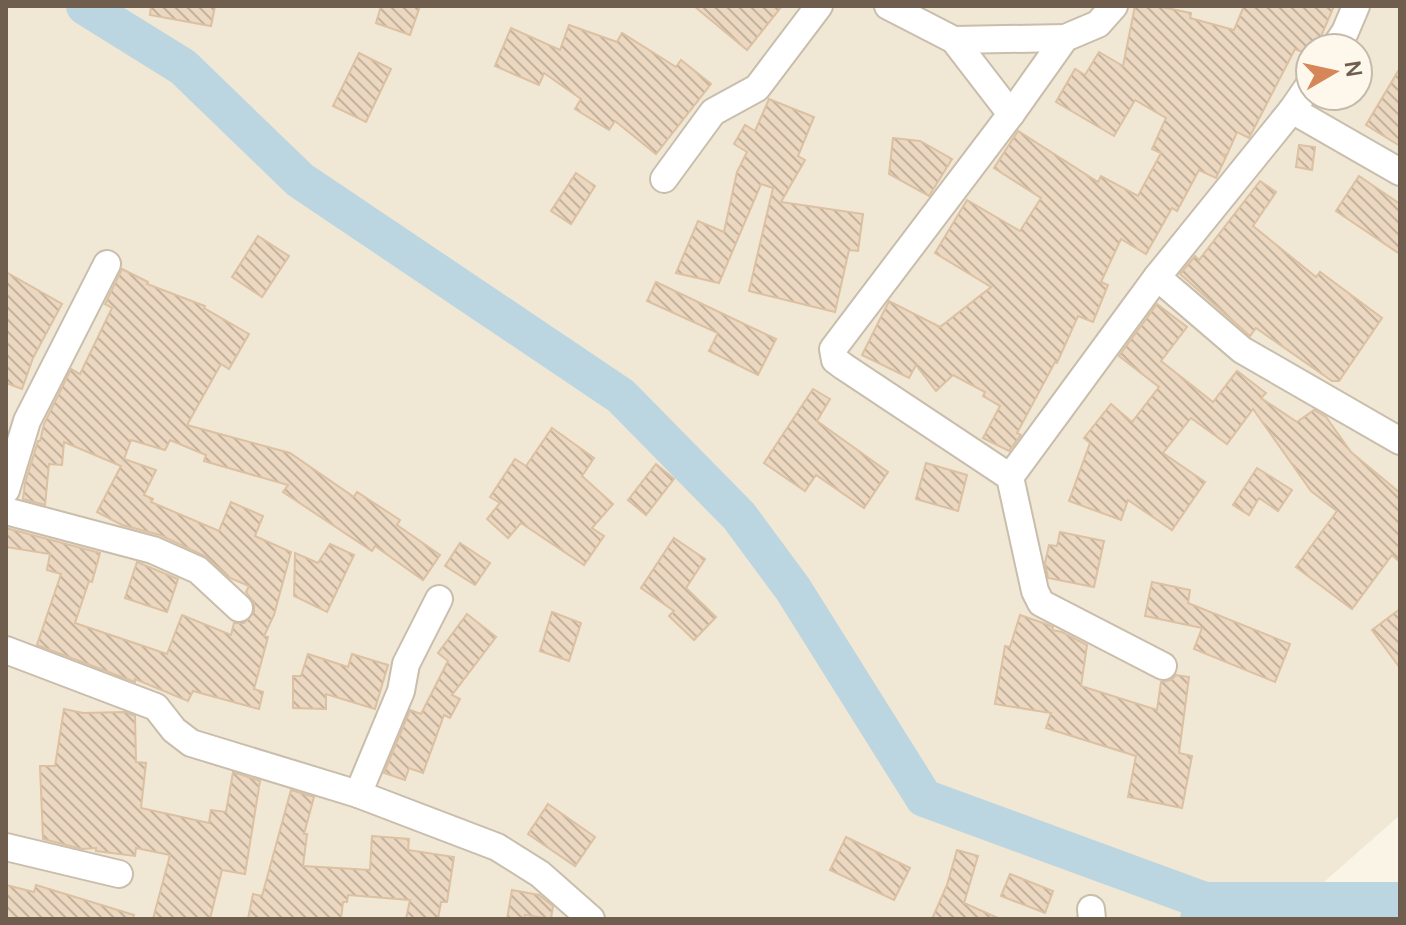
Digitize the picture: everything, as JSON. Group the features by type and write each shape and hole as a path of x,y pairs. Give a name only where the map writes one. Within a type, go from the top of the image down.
{"street":[{"path":"664,179 713,112 757,88 819,6"},
{"path":"888,6 954,40 1011,114"},
{"path":"954,40 1065,38 1098,24 1114,6"},
{"path":"1345,32 1356,6"},
{"path":"1065,38 833,349 835,360 843,366 1010,477 1035,591 1041,603 1163,666"},
{"path":"1010,477 1157,277 1294,107"},
{"path":"1292,110 1400,172"},
{"path":"6,490 27,421 107,264"},
{"path":"1157,277 1242,350 1400,441"},
{"path":"6,511 153,550 198,570 239,608"},
{"path":"358,794 401,691 406,664 439,599"},
{"path":"6,650 156,707 174,730 191,743 358,794 497,847 540,874 574,910 591,919"},
{"path":"6,847 119,874"}],"shaded area":[{"path":"6,6 1400,6 1400,815 1282,919 6,919"}],"building":[{"path":"151,6 215,6 211,26 150,15"},
{"path":"381,6 420,6 410,35 376,23"},
{"path":"694,6 782,6 747,50"},
{"path":"1135,6 1157,6 1191,13 1190,18 1234,30 1244,6 1334,6 1323,32 1294,32 1294,51 1249,138 1237,132 1227,155 1221,154 1226,157 1216,178 1199,170 1177,211 1172,208 1146,254 1121,239 1101,282 1108,285 1093,322 1078,316 1057,363 1017,433 1021,435 1009,451 983,438 1000,406 983,396 985,392 953,375 936,391 916,365 909,378 862,355 889,301 940,327 991,287 935,253 967,200 1020,231 1041,198 994,168 1018,131 1098,182 1101,176 1138,196 1161,153 1152,149 1166,118 1135,100 1114,136 1056,102 1075,69 1085,75 1099,52 1123,66"},
{"path":"569,25 617,42 622,33 676,67 681,60 711,84 656,154 615,121 609,130 575,109 581,99 544,73 539,85 495,66 511,28 560,50"},
{"path":"359,53 391,69 366,122 333,106"},
{"path":"1400,68 1400,146 1366,125"},
{"path":"769,99 814,117 798,156 805,160 781,202 863,214 858,251 849,250 835,312 749,291 773,188 761,184 719,283 676,273 698,221 724,232 737,172 747,152 734,144 745,125 755,131"},
{"path":"893,138 920,141 952,159 929,196 889,174"},
{"path":"1299,145 1315,147 1312,170 1296,167"},
{"path":"576,173 595,186 571,224 551,211"},
{"path":"1359,176 1400,204 1400,254 1336,211"},
{"path":"1260,181 1276,192 1253,226 1316,277 1320,272 1382,318 1339,381 1332,381 1256,328 1250,336 1180,274 1195,256 1199,260"},
{"path":"258,236 289,256 262,297 232,277"},
{"path":"122,269 147,284 205,306 249,334 229,369 221,364 187,425 290,453 354,497 357,492 400,520 397,525 440,555 423,580 375,546 372,551 283,492 288,485 204,461 206,455 170,440 165,450 131,440 124,459 156,470 144,495 153,499 151,502 219,531 231,502 263,516 255,536 291,552 274,615 264,636 268,637 254,689 263,692 259,709 193,691 188,701 37,645 61,574 47,570 50,554 6,547 6,528 100,553 75,623 167,654 182,615 231,635 234,623 244,623 254,612 254,603 246,592 249,586 230,578 205,556 160,535 122,525 97,512 121,466 64,442 62,465 49,464 45,505 23,499 44,424 71,369 80,374 112,308 105,304"},
{"path":"6,272 62,304 33,358 22,389 6,383"},
{"path":"656,282 776,339 758,375 709,351 718,333 647,301"},
{"path":"1157,304 1187,327 1161,361 1213,402 1237,371 1266,393 1261,398 1297,422 1314,410 1326,417 1351,452 1400,493 1400,562 1392,555 1352,609 1296,567 1337,511 1311,491 1253,409 1227,444 1191,418 1163,453 1205,482 1172,530 1128,500 1121,520 1069,501 1090,443 1084,438 1111,404 1132,422 1159,387 1119,356"},
{"path":"813,389 830,399 817,421 888,472 864,508 816,475 805,491 764,463"},
{"path":"552,428 594,458 582,476 613,504 592,528 604,536 584,565 521,523 508,538 487,519 500,503 490,497 515,459 526,466"},
{"path":"926,463 967,475 958,511 916,499"},
{"path":"656,464 674,479 646,515 628,500"},
{"path":"1257,468 1292,490 1278,511 1259,498 1249,515 1233,505"},
{"path":"1060,532 1104,541 1094,587 1048,578 1045,563 1049,545 1057,546"},
{"path":"674,538 705,559 686,588 716,617 694,640 669,616 674,611 641,588"},
{"path":"460,543 490,563 475,585 445,566"},
{"path":"330,544 354,555 327,612 294,596 295,553 318,563"},
{"path":"137,562 178,579 167,612 125,598"},
{"path":"1152,582 1190,590 1188,603 1290,644 1275,682 1194,649 1202,628 1145,616"},
{"path":"1400,609 1400,668 1372,630"},
{"path":"552,612 581,623 569,661 540,651"},
{"path":"467,614 496,637 452,695 460,699 450,718 444,715 423,773 409,768 405,780 384,773 410,710 421,714 448,661 438,653"},
{"path":"1020,615 1053,627 1052,630 1087,645 1081,686 1157,710 1161,682 1171,680 1176,675 1189,677 1179,753 1192,756 1182,808 1128,797 1136,756 1046,728 1051,713 995,704 1005,646 1010,647"},
{"path":"308,654 348,667 352,654 388,665 375,709 326,694 326,709 293,708 293,676 301,676"},
{"path":"64,709 83,713 125,712 135,716 136,762 146,763 141,808 209,823 211,810 226,812 233,772 260,781 245,874 222,870 210,919 153,919 170,855 136,848 135,856 96,851 96,848 82,849 43,839 40,766 55,766"},
{"path":"291,790 314,797 304,834 307,834 303,866 370,870 372,836 409,839 408,850 454,857 447,902 441,902 438,919 406,919 410,900 348,895 347,902 343,902 341,919 248,919 253,894 262,896"},
{"path":"548,804 595,837 575,866 528,834"},
{"path":"846,837 910,868 894,900 830,870"},
{"path":"957,850 978,856 964,903 1000,919 932,919 947,885"},
{"path":"1010,874 1053,891 1045,913 1001,896"},
{"path":"6,885 34,892 36,885 134,915 133,919 6,919"},
{"path":"512,890 539,895 553,906 551,919 525,915 524,919 507,919"}],"waterway":[{"path":"85,6 183,67 300,180 621,396 739,516 793,589 924,798 1205,901"},
{"path":"1199,919 1205,901 1400,901"}]}
